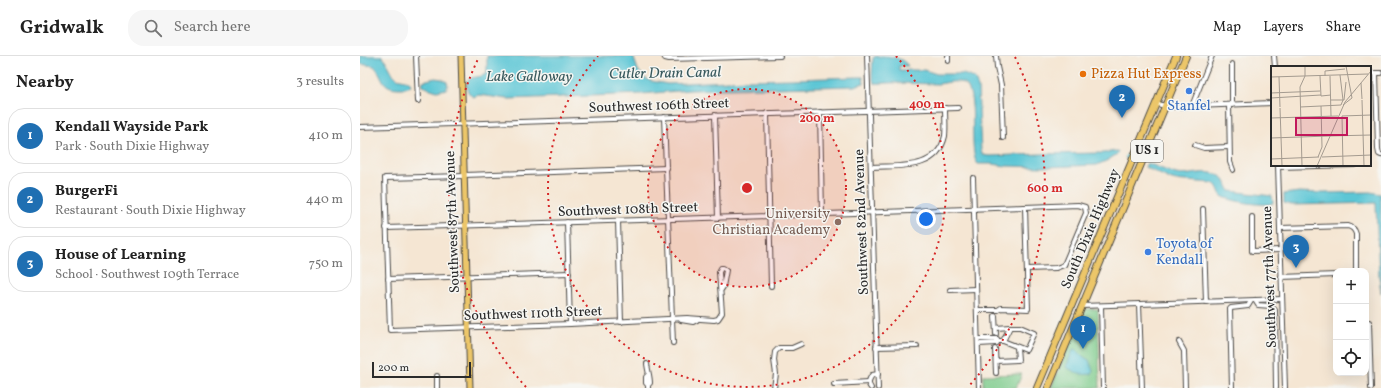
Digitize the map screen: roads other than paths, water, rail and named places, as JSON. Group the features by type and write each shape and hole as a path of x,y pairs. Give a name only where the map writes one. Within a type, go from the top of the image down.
{"highway":[{"name":"South Dixie Highway","path":"1037,388 1176,56"},
{"name":"South Dixie Highway","path":"1048,388 1186,56"},
{"path":"1072,306 1082,306"}],"main road":[{"name":"Southwest 87th Avenue","path":"460,56 470,388"}],"street":[{"path":"416,56 418,101"},
{"path":"664,56 671,59 780,56"},
{"name":"Southwest 82nd Avenue","path":"867,56 878,388"},
{"path":"996,56 1001,85 1003,138"},
{"path":"1192,106 1212,56"},
{"path":"1274,56 1275,66"},
{"path":"1232,64 1229,148 1230,162 1234,170"},
{"path":"1379,73 1378,149 1380,155"},
{"path":"1157,104 1165,106 1192,106 1271,103"},
{"path":"871,167 912,166 926,161 938,151 944,138 945,108"},
{"name":"Southwest 106th Street","path":"360,127 958,108"},
{"path":"820,112 822,214"},
{"path":"768,113 771,286"},
{"path":"715,115 718,218"},
{"path":"664,117 673,343"},
{"path":"1195,145 1204,148 1229,148"},
{"name":"Southwest 77th Avenue","path":"1278,166 1285,388"},
{"path":"569,273 388,279 385,178 667,168"},
{"path":"973,178 979,388"},
{"name":"Southwest 108th Street","path":"386,228 1078,205 1085,207 1086,213 1066,261 1061,267 1027,269"},
{"path":"977,310 998,310 1001,308 1027,309 1025,207"},
{"path":"1203,209 1206,302"},
{"path":"1252,217 1252,251 1281,250"},
{"path":"618,221 621,322"},
{"path":"567,222 570,324"},
{"path":"1280,228 1348,226 1354,229 1356,234 1356,268"},
{"path":"1281,277 1333,275"},
{"name":"Southwest 110th Street","path":"388,279 390,330 621,322 687,318 714,320 718,319 722,314 721,290"},
{"path":"950,290 976,289"},
{"path":"1082,306 1282,299"},
{"path":"1253,300 1259,306 1271,306 1275,310 1276,388"},
{"path":"1232,388 1230,311 1231,308 1248,306 1253,300"},
{"path":"1238,307 1240,301"},
{"path":"1139,304 1142,388"},
{"path":"1101,306 1103,388"},
{"path":"995,316 996,334"},
{"path":"1369,322 1371,388"},
{"path":"1003,341 1010,327"},
{"path":"978,342 1003,341 1026,350 1034,333 1020,327 996,328"},
{"path":"1179,342 1184,352 1186,388"},
{"path":"774,388 776,374 774,360 776,351 780,348 792,348 801,344"},
{"path":"876,348 917,346"},
{"path":"996,361 1018,360 1017,346"},
{"path":"995,349 996,373"},
{"path":"647,364 648,375 650,377 650,383 648,386"},
{"path":"871,388 869,382 872,375 878,374"},
{"path":"437,376 437,388"},
{"path":"834,384 869,382"}],"water":[{"path":"360,56 382,56 397,78 409,81 411,85 403,88 394,88 389,86 384,82 374,66 360,64"},
{"name":"Lake Galloway","path":"487,56 633,56 638,70 644,78 651,81 668,84 859,77 863,77 864,83 854,86 690,90 641,94 508,99 479,95 473,97 467,90 467,81 487,73"},
{"path":"882,56 900,59 906,63 908,66 899,66 899,70 924,70 937,74 963,74 974,78 978,87 981,151 983,155 1104,153 1116,151 1131,156 1129,157 1129,160 1117,154 1097,165 1044,167 978,164 973,148 971,96 968,88 963,83 957,82 938,84 874,83 872,76 873,58"},
{"path":"435,78 442,79 447,82 448,86 446,89 437,91 422,86 423,81"},
{"path":"1147,163 1181,175 1203,173 1215,174 1224,179 1230,191 1272,196 1273,203 1255,204 1226,198 1222,196 1213,183 1172,180 1145,167"},
{"path":"1299,192 1370,192 1381,194 1381,293 1376,203 1292,205 1284,203 1284,194"},
{"path":"1075,349 1089,360 1093,371 1092,374 1081,374 1066,367 1073,350"}],"place":[{"name":"Pizza Hut Express","path":"1083,74"},
{"name":"Stanfel","path":"1189,91"},
{"name":"BurgerFi","path":"1122,118"},
{"name":"University Christian Academy","path":"838,222"},
{"name":"Toyota of Kendall","path":"1148,252"},
{"name":"House of Learning","path":"1296,268"},
{"name":"Kendall Wayside Park","path":"1083,349"}],"water label":[{"name":"Cutler Drain Canal","path":"665,74"}]}
